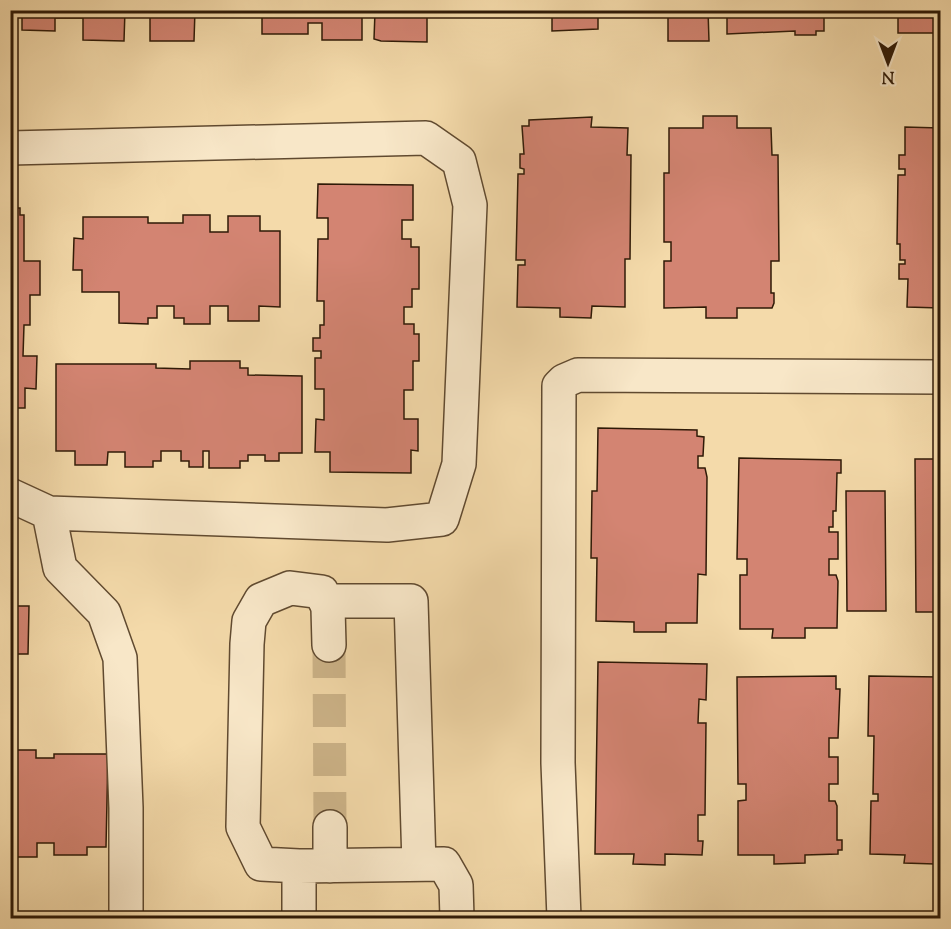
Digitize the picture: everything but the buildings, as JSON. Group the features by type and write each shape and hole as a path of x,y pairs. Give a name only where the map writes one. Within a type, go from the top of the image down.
{"lane":[{"path":"10,148 426,138 459,161 470,205 459,464 442,519 387,525 49,513 10,495"},
{"path":"564,918 558,763 559,386 564,381 578,375 940,377"},
{"path":"49,513 60,568 104,613 120,658 126,808 126,918"},
{"path":"329,645 328,608 322,592 290,588 261,600 249,621 243,827 261,864 315,866 444,864 456,885 457,917"},
{"path":"325,601 411,601 418,864"},
{"path":"299,918 330,827"}],"tunnel":[{"path":"329,645 330,827"}]}
